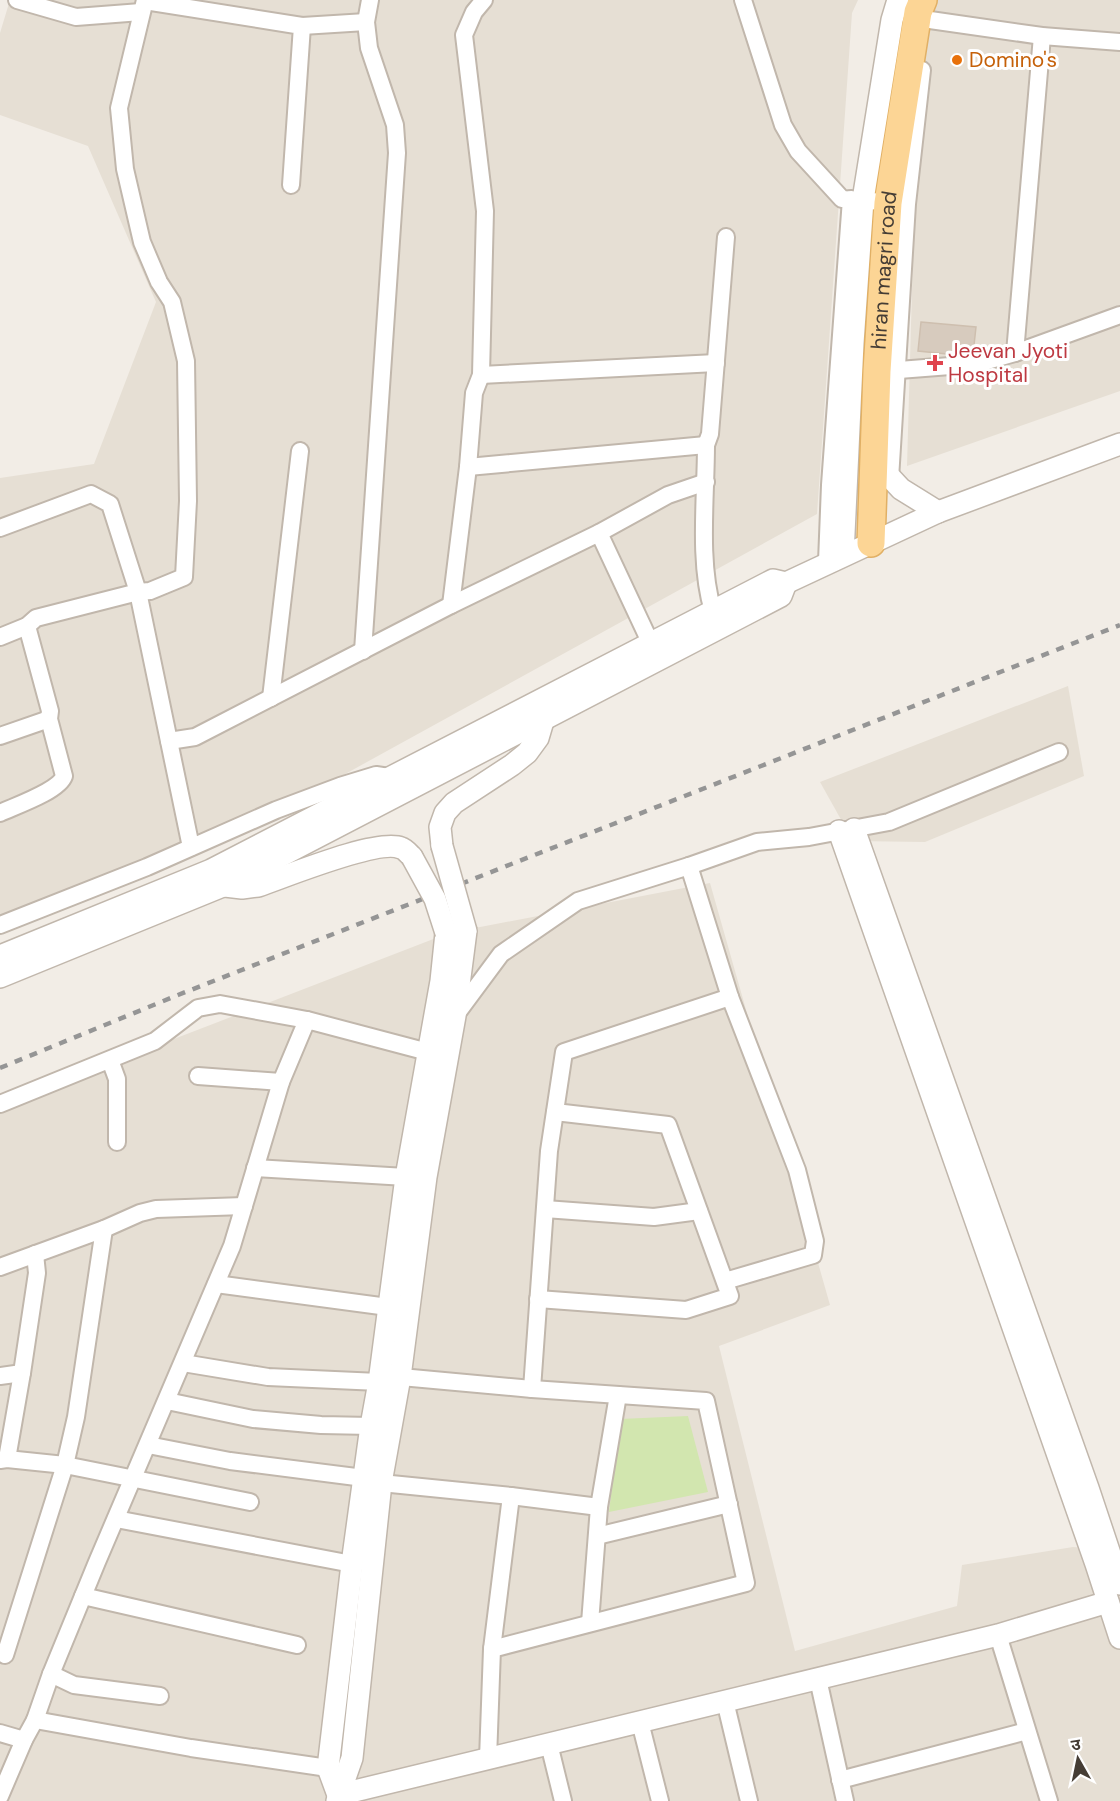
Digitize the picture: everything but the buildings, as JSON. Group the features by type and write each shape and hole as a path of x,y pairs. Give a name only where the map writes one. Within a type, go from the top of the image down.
{"main road":[{"name":"hiran magri road","path":"871,543 882,469 887,371 870,201 912,8"}],"street":[{"path":"17,0 76,17 144,4 302,26 366,22"},
{"path":"363,651 397,153 395,125 369,48 366,22 370,0"},
{"path":"451,604 468,467 474,393 481,375 485,211 464,35 474,12 484,0"},
{"path":"743,0 783,126 798,151 870,201"},
{"path":"0,637 27,626 36,618 150,591 184,577 188,501 186,361 172,302 159,282 142,242 125,169 119,108 144,4"},
{"path":"912,8 1042,36 1120,42"},
{"path":"291,186 302,26"},
{"path":"1015,353 1042,36"},
{"path":"835,559 828,531 819,523 818,518 870,201"},
{"path":"835,559 853,343 870,201"},
{"path":"713,611 708,595 705,558 706,445 710,434 726,237"},
{"path":"887,371 976,364 1015,353 1120,315"},
{"path":"481,375 716,363"},
{"path":"0,956 211,870 393,778 772,580 786,583 938,512 1120,444"},
{"path":"468,467 706,445"},
{"path":"271,698 300,451"},
{"path":"882,469 917,501 938,512"},
{"path":"169,741 195,737 451,604 599,533 668,495 706,482"},
{"path":"0,528 91,494 110,504 138,592 191,847"},
{"path":"599,533 651,644"},
{"path":"0,977 223,886 781,596 786,583"},
{"path":"0,813 46,792 62,781 64,776 49,719 50,711 27,626"},
{"path":"0,736 49,719"},
{"path":"337,1798 351,1758 373,1481 386,1378 455,1016 456,932 440,827 445,813 454,803 527,753 538,738 543,721"},
{"path":"455,1016 501,954 578,901 757,842 809,837 890,822 1059,752"},
{"path":"0,925 276,810 340,786 376,775 393,778"},
{"path":"847,830 1084,1477 1120,1584"},
{"path":"847,830 1120,1638"},
{"path":"223,886 242,888 258,886 342,857 379,847 402,848 412,857 456,932 441,981 406,1177 388,1307 386,1378 371,1426 373,1481 352,1564 328,1768 337,1798"},
{"path":"689,866 730,997 797,1170 815,1241 813,1255 725,1281"},
{"path":"532,1389 549,1151 564,1052 730,997"},
{"path":"0,1104 155,1041 198,1008 220,1004 307,1020 428,1052"},
{"path":"14,1801 0,1798 24,1740 35,1720 83,1596 232,1246 281,1082 307,1020"},
{"path":"110,1060 117,1079 117,1142"},
{"path":"198,1076 281,1082"},
{"path":"538,1299 686,1310 730,1296 668,1125 555,1112"},
{"path":"255,1168 406,1177"},
{"path":"0,1267 104,1229 140,1213 156,1209 244,1206"},
{"path":"544,1209 654,1217 699,1211"},
{"path":"5,1655 65,1465 76,1417 104,1229"},
{"path":"35,1254 37,1273 22,1373 3,1460 65,1465 250,1502"},
{"path":"216,1284 388,1307"},
{"path":"183,1363 268,1377 386,1378 706,1401 746,1583 492,1649"},
{"path":"0,1376 22,1373"},
{"path":"590,1623 599,1507 618,1395"},
{"path":"167,1401 253,1419 321,1425 371,1426"},
{"path":"148,1445 230,1461 373,1481 599,1507"},
{"path":"488,1759 492,1649 511,1496"},
{"path":"597,1536 729,1504"},
{"path":"116,1520 352,1564"},
{"path":"83,1596 297,1645"},
{"path":"337,1798 998,1635 1108,1602"},
{"path":"998,1635 1049,1801"},
{"path":"51,1674 74,1685 160,1696"},
{"path":"818,1679 845,1801"},
{"path":"725,1701 749,1801"},
{"path":"35,1720 190,1748 328,1768"},
{"path":"640,1722 660,1801"},
{"path":"840,1780 1026,1731"},
{"path":"0,1733 24,1740"},
{"path":"549,1744 563,1801"}],"shaded area":[{"path":"10,0 858,0 852,13 817,514 200,854 0,935 0,478 94,464 156,302 88,146 0,115 0,33"},
{"path":"925,0 1120,0 1120,391 907,466 920,8"},
{"path":"1068,686 1084,776 925,842 853,841 820,782"},
{"path":"710,883 830,1305 719,1346 795,1651 957,1606 962,1565 1073,1547 1120,1551 1120,1801 0,1801 0,1106 449,933"}],"green space":[{"path":"688,1416 708,1492 609,1512 620,1419"}],"railway":[{"path":"0,1068 178,995 1120,625"}],"place":[{"name":"Domino's","path":"957,60"},
{"name":"Jeevan Jyoti Hospital","path":"935,363"}]}
